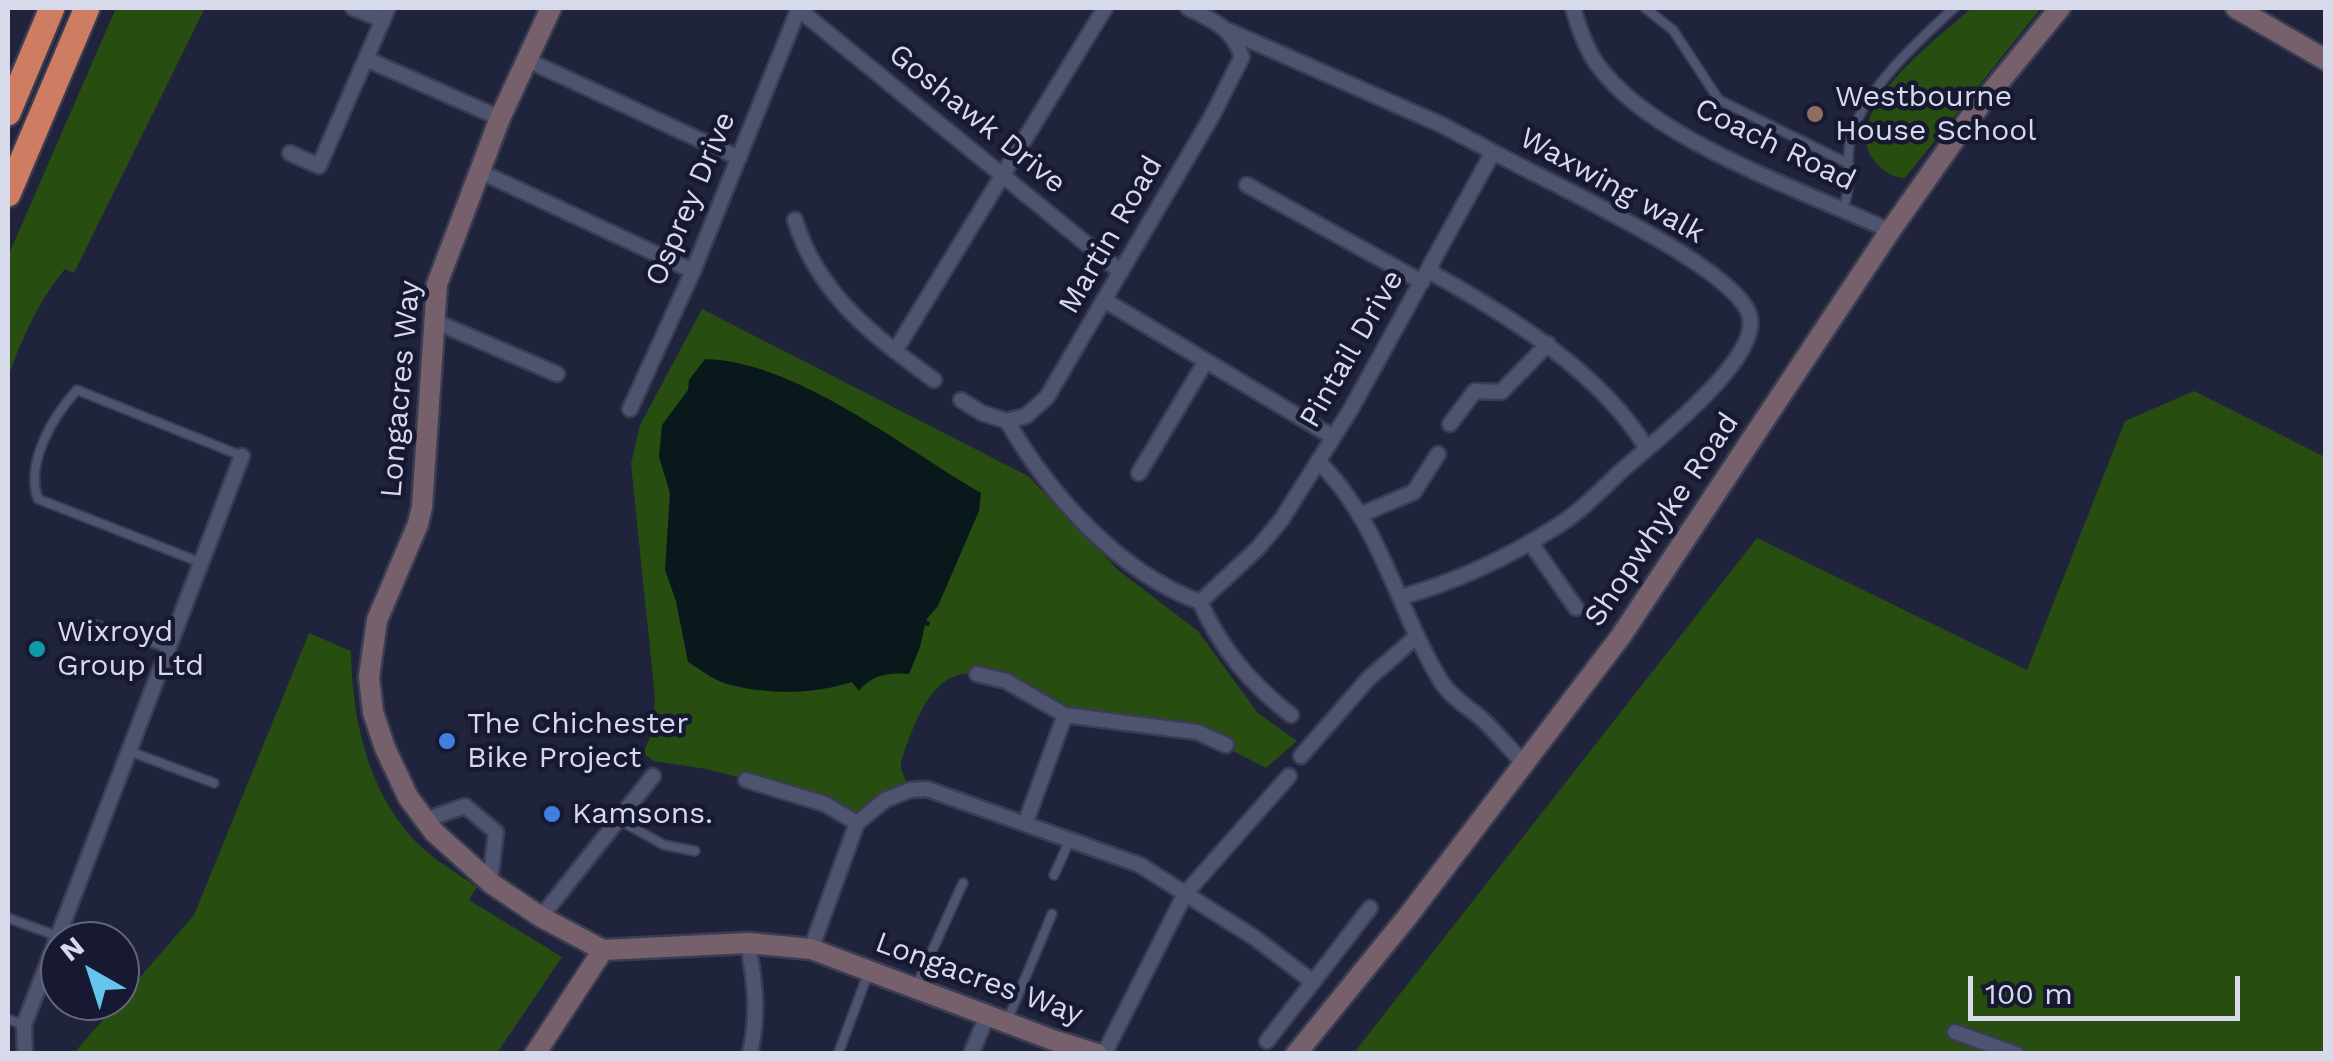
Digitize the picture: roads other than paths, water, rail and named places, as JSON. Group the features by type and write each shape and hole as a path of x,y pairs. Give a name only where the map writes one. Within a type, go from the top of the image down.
{"highway":[{"path":"8,113 52,8"},
{"path":"8,194 87,8"}],"main road":[{"name":"Longacres Way","path":"551,8 500,118 437,284 422,507 377,620 369,677 373,712 384,748 408,797 449,847 490,882 541,917 604,950 748,943 812,949 996,1020 1051,1047 1100,1054"},
{"name":"Shopwhyke Road","path":"1296,1054 1621,636 1968,119 2060,8"},
{"path":"2236,8 2326,60"},
{"path":"534,1054 604,950"}],"street":[{"path":"290,153 319,166 385,14 354,8"},
{"name":"Goshawk Drive","path":"798,8 1120,272"},
{"name":"Osprey Drive","path":"630,409 692,271 798,8"},
{"path":"895,351 1104,8"},
{"path":"1188,8 1493,152"},
{"name":"Coach Road","path":"1573,8 1596,64 1634,103 1708,150 1890,231"},
{"name":"Martin Road","path":"1007,421 1026,416 1047,397 1212,116 1242,57 1229,30"},
{"path":"366,58 500,118"},
{"path":"527,60 739,158"},
{"name":"Pintail Drive","path":"1200,602 1258,548 1282,519 1333,437 1493,152"},
{"name":"Waxwing walk","path":"1493,152 1691,257 1749,312 1746,342 1717,383 1700,404 1647,449"},
{"path":"479,172 692,271"},
{"path":"1247,185 1422,282"},
{"path":"795,220 815,270 832,293 871,333 934,380"},
{"path":"1402,597 1431,589 1530,542 1590,502 1647,449 1613,405 1548,344 1498,309 1434,274 1430,267"},
{"path":"1104,300 1333,437"},
{"path":"434,321 558,374"},
{"path":"1450,424 1475,391 1500,392 1548,344"},
{"path":"1139,473 1206,361"},
{"path":"960,400 1007,421 1030,459 1085,522 1145,573 1200,602 1210,625 1242,672 1292,715"},
{"path":"1360,515 1414,492 1438,454"},
{"path":"63,921 242,456"},
{"path":"1318,462 1348,493 1402,597 1416,638 1447,691 1486,723 1524,764"},
{"path":"1530,542 1576,608"},
{"path":"1301,756 1369,678 1416,638"},
{"path":"977,674 1006,680 1065,715 1197,732 1226,745"},
{"path":"1025,824 1065,715"},
{"path":"541,917 653,776"},
{"path":"1100,1054 1185,894 1289,776"},
{"path":"746,780 825,804 857,823"},
{"path":"812,949 857,823 885,800 910,790 928,789 1140,865 1254,938 1313,982"},
{"path":"425,820 465,806 496,832 490,882"},
{"path":"1267,1041 1370,908"},
{"path":"748,943 757,999 757,1028 750,1054"},
{"path":"25,1054 24,1025 40,982"},
{"path":"972,1054 996,1020"},
{"path":"1954,1032 2016,1054"}],"lane":[{"path":"1645,8 1673,30 1719,100 1849,164"},
{"path":"1844,209 1851,189 1851,137 1858,117 1906,55 1954,8"},
{"path":"202,562 38,498 33,473 43,444 76,390 242,456"},
{"path":"90,622 169,648"},
{"path":"129,751 214,783"},
{"path":"620,820 664,845 695,851"},
{"path":"1054,875 1069,842"},
{"path":"915,988 963,883"},
{"path":"996,1020 1052,914"},
{"path":"8,918 40,930"},
{"path":"838,1054 869,971"},
{"path":"8,1019 24,1025"}],"place":[{"name":"Westbourne House School","path":"1815,114"},
{"name":"Wixroyd Group Ltd","path":"37,649"},
{"name":"The Chichester Bike Project","path":"447,741"},
{"name":"Kamsons.","path":"552,814"}]}
